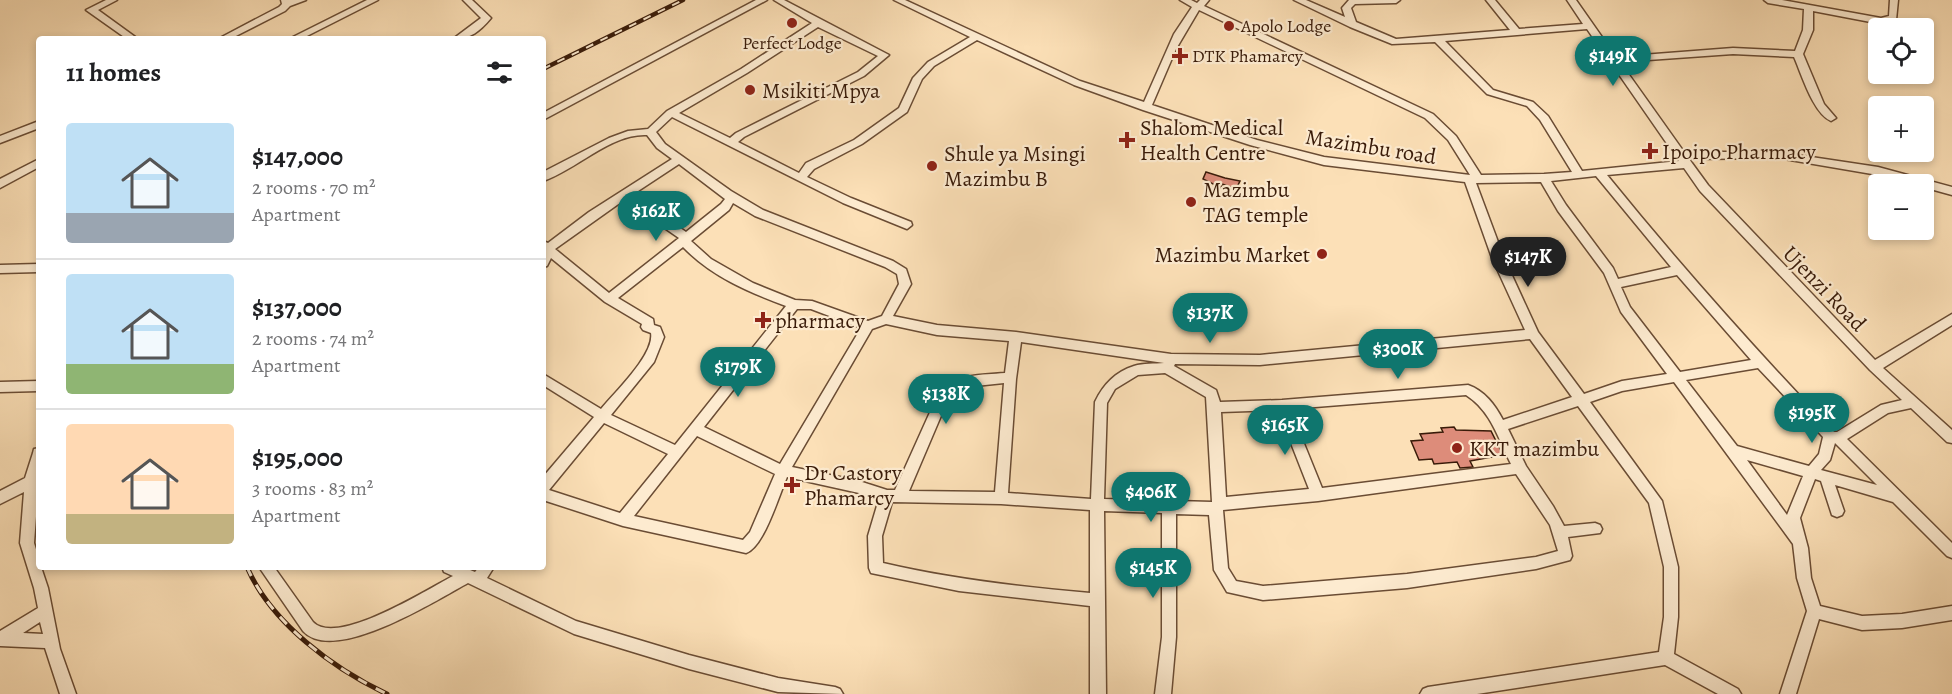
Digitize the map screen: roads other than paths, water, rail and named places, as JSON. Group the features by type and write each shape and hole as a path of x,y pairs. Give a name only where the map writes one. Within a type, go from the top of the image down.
{"street":[{"path":"113,0 92,10 129,36"},
{"path":"229,36 272,15 286,2 302,0"},
{"path":"300,36 374,0"},
{"path":"463,36 486,18 467,0"},
{"path":"546,115 763,0"},
{"path":"733,141 740,135 861,74 884,55 818,23 778,0"},
{"name":"Mazimbu road","path":"898,0 1077,83 1254,143 1324,160 1473,179 1545,178 1600,174 1683,160 1738,154 1799,158 1878,171 1952,191"},
{"path":"1184,0 1429,116 1452,138 1473,179 1498,258 1533,334 1654,501 1671,567 1671,617 1666,658"},
{"path":"1146,108 1184,22 1195,6 1204,0"},
{"path":"1298,0 1395,42 1591,26"},
{"path":"1353,25 1346,8 1353,1 1396,0"},
{"path":"1490,0 1517,32"},
{"name":"Ujenzi Road","path":"1571,0 1591,26 1611,60 1712,197 1874,368 1910,403 1952,438"},
{"path":"1768,0 1809,9 1889,21 1893,18 1894,0"},
{"path":"1809,9 1808,30 1798,54 1820,105 1831,118"},
{"path":"650,132 671,114 753,66 818,23"},
{"path":"802,176 810,166 858,142 903,110 918,78 930,64 976,37"},
{"path":"1439,40 1490,92 1530,104 1544,118 1579,175"},
{"path":"1611,60 1733,51 1798,54"},
{"path":"671,114 733,141 873,213 907,225"},
{"path":"0,140 36,125"},
{"path":"546,175 624,136 644,130 650,132 661,146 727,194 781,223 898,268 905,276 905,284 886,319"},
{"path":"546,483 650,359 658,337 656,330 647,327 649,322 609,299 546,246 680,159"},
{"path":"0,184 36,165"},
{"path":"1600,174 1679,270 1761,363 1952,552"},
{"path":"1545,178 1562,208 1609,271 1625,309 1732,450 1801,548"},
{"path":"609,299 728,205 731,198 727,194"},
{"path":"625,196 685,239 694,252 727,275 794,304 812,305 868,326"},
{"path":"0,269 36,268"},
{"path":"1613,284 1679,270"},
{"path":"622,519 794,304"},
{"path":"546,495 622,519 746,547 755,536 783,471 868,326 886,319 937,330 1016,337 1146,356 1169,363 1212,394 1215,407 1221,570 1232,587 1263,593 1407,581 1536,563 1565,556 1561,532 1520,468 1501,426 1484,402 1468,390 1282,405 1215,407"},
{"path":"1874,368 1952,319"},
{"path":"1098,694 1097,505 1101,402 1111,385 1136,370 1169,363 1260,360 1533,334"},
{"path":"1002,498 1010,378 1016,337"},
{"path":"1124,353 1136,370"},
{"path":"1136,370 1146,356"},
{"path":"1501,426 1622,386 1761,363"},
{"path":"1010,378 962,382 944,394 875,536 876,568 928,581 995,592 1099,600"},
{"path":"546,381 602,416 676,452"},
{"path":"0,387 36,386"},
{"path":"1788,694 1814,611 1804,578 1801,548 1793,518 1810,474 1825,456 1834,437 1885,409 1910,403"},
{"path":"1282,405 1318,495"},
{"path":"695,429 783,471 893,496 1002,498 1169,508 1217,507 1520,468"},
{"path":"1732,450 1897,497"},
{"path":"36,464 31,482 27,543 38,578 51,641 68,694"},
{"path":"1826,477 1837,511"},
{"path":"0,498 31,482"},
{"path":"1163,694 1169,636 1169,508"},
{"path":"1561,532 1595,529"},
{"path":"268,570 312,631 327,637 361,630 477,574"},
{"path":"461,570 477,574 574,627 700,665 778,685 835,694"},
{"path":"0,639 45,611"},
{"path":"1814,611 1862,623 1902,621 1952,613"},
{"path":"0,639 51,641"},
{"path":"1428,694 1666,658 1733,694"}],"railway":[{"path":"546,68 683,0"},
{"path":"249,570 272,607 306,642 346,671 387,694"}],"place":[{"name":"Perfect Lodge","path":"792,23"},
{"name":"Apolo Lodge","path":"1229,26"},
{"name":"DTK Phamarcy","path":"1180,56"},
{"name":"Msikiti Mpya","path":"750,90"},
{"name":"Shalom Medical Health Centre","path":"1127,140"},
{"name":"Ipoipo Pharmacy","path":"1650,151"},
{"name":"Shule ya Msingi Mazimbu B","path":"932,166"},
{"name":"Mazimbu TAG temple","path":"1191,202"},
{"name":"Mazimbu Market","path":"1322,254"},
{"name":"pharmacy","path":"763,320"},
{"name":"KKT mazimbu","path":"1457,448"},
{"name":"Dr Castory Phamarcy","path":"792,485"}]}
